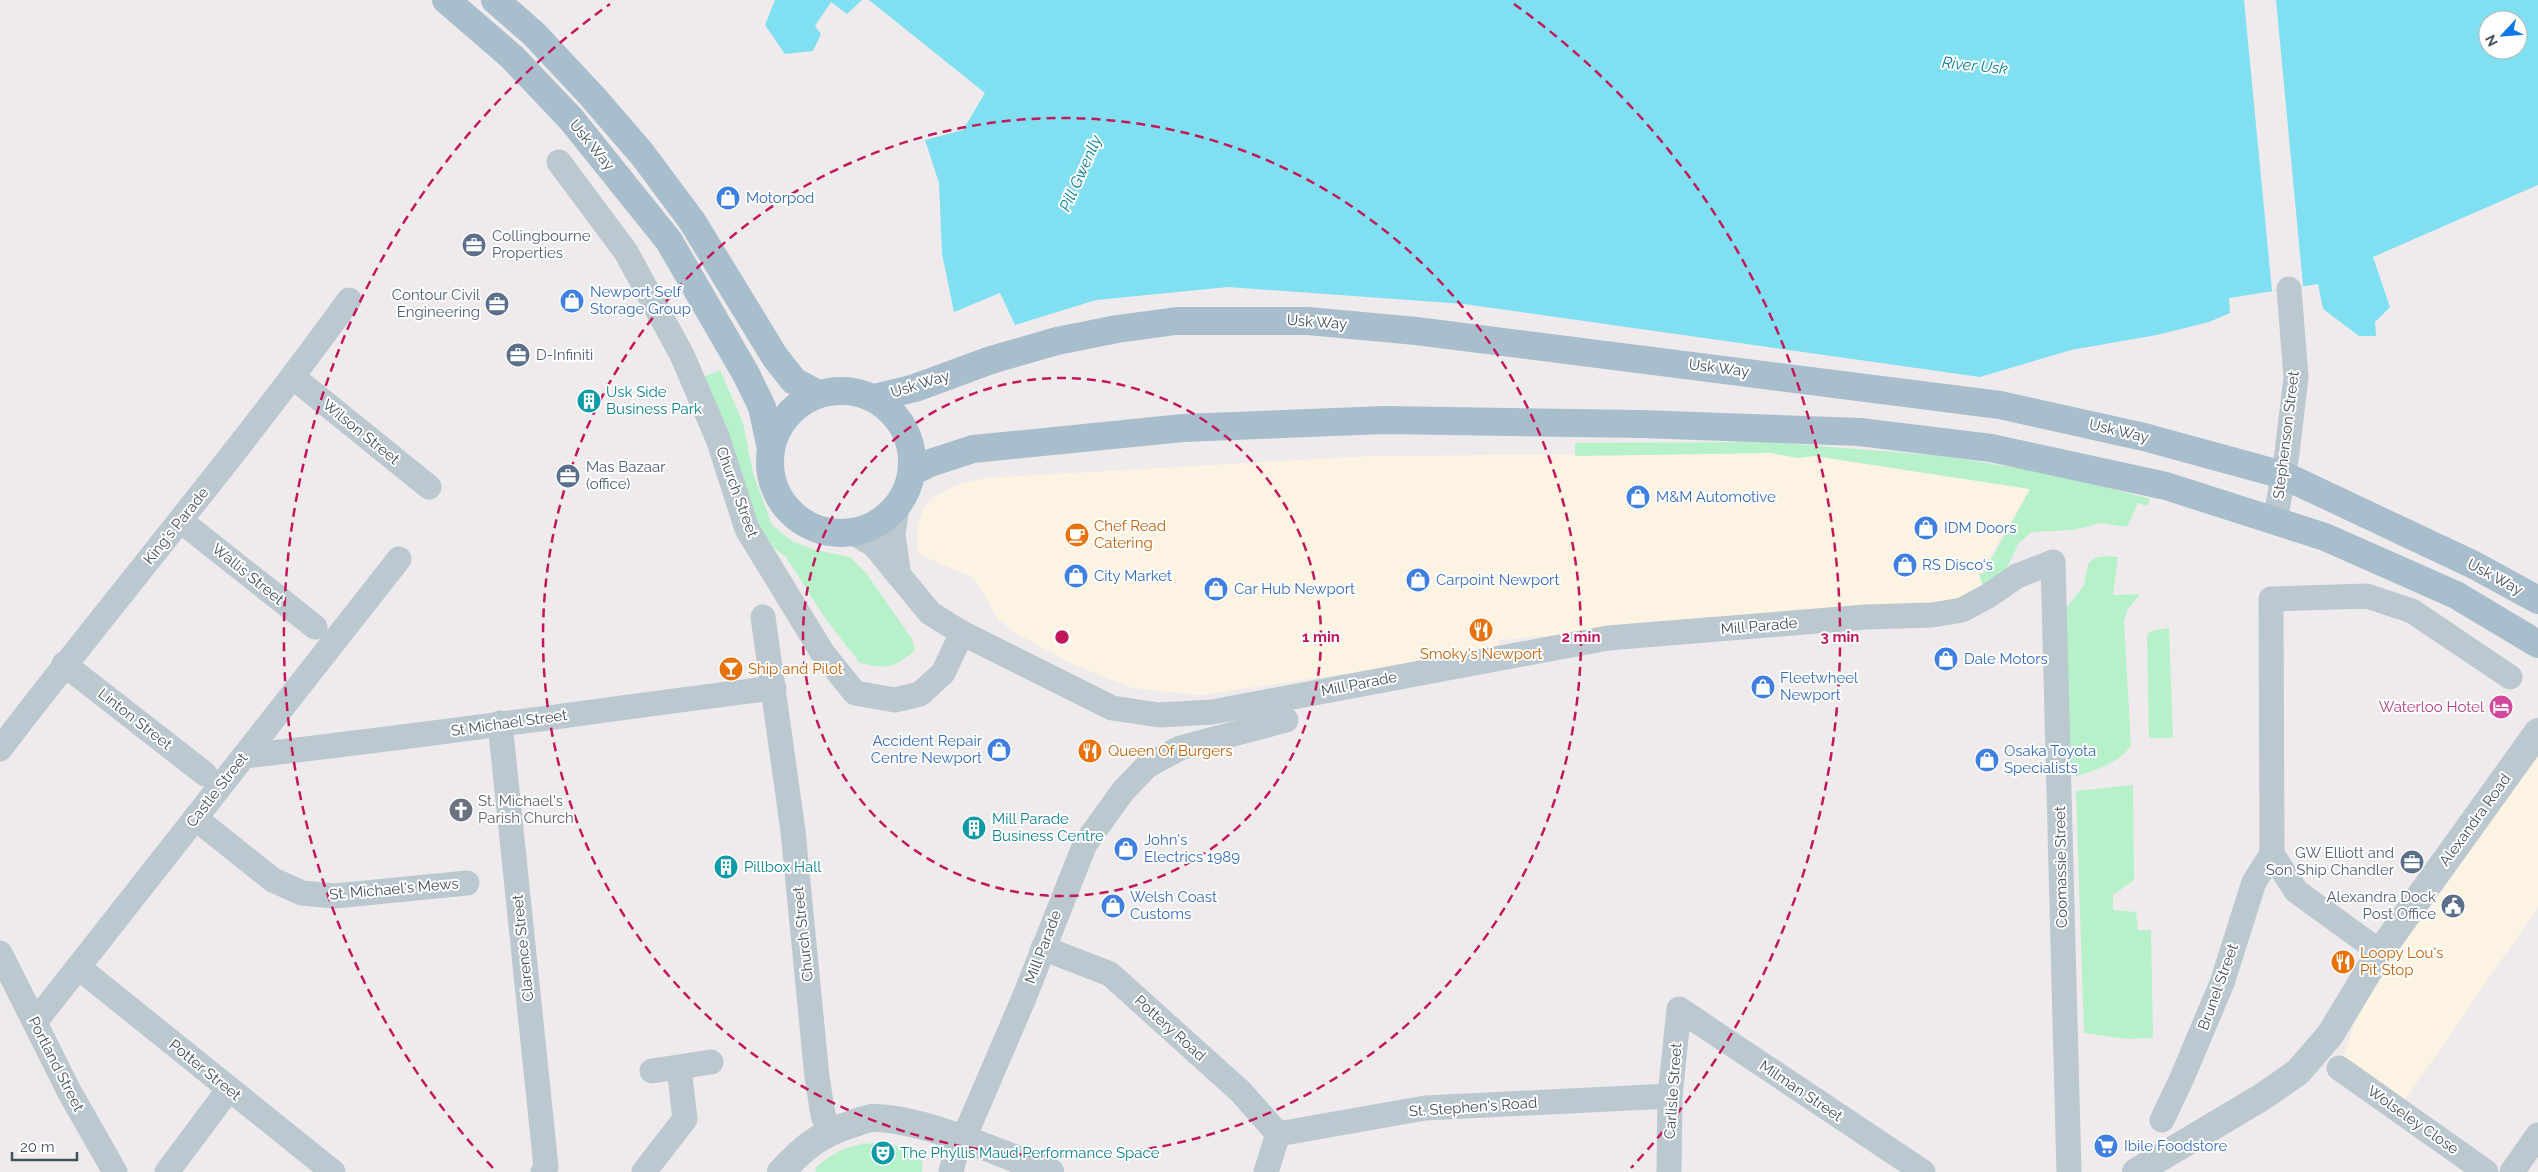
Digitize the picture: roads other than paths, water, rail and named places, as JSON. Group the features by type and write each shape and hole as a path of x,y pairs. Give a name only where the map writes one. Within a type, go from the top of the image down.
{"main road":[{"name":"Usk Way","path":"446,0 512,57 571,119 669,241 746,374 762,408 771,449"},
{"path":"495,0 534,34 592,96 642,154 692,221 775,357 794,381 818,394"},
{"name":"Usk Way","path":"874,398 915,388 1057,341 1117,329 1176,321 1308,320 1416,331 2000,405 2144,437 2283,475 2474,565 2538,600"},
{"path":"837,390 856,391 874,398 889,408 904,429 913,454 912,472 907,490 897,506 885,519 870,528 854,532 831,533 809,526 790,512 777,494 770,472 771,449 776,431 786,415 801,402 818,394 837,390"},
{"path":"912,472 930,463 973,449 1183,428 1385,420 1641,424 1860,432 1991,448 2166,486 2325,537 2456,595 2538,644"}],"street":[{"name":"Church Street","path":"559,162 626,252 682,355 718,439 747,530 822,652 855,693 894,700 920,694 943,673 962,633"},
{"name":"Stephenson Street","path":"2275,522 2296,378 2289,289"},
{"name":"King's Parade","path":"0,749 64,664 181,521 293,377 349,300"},
{"name":"Wilson Street","path":"293,377 429,488"},
{"path":"897,506 893,535 900,578"},
{"name":"Wallis Street","path":"181,521 315,627"},
{"name":"Mill Parade","path":"854,532 874,545 930,613 962,633 1112,708 1158,715 1212,712 1608,638 1866,617 1932,615 1962,610 1988,596 2017,576 2053,562"},
{"name":"Castle Street","path":"35,1022 399,559"},
{"name":"Coomassie Street","path":"2053,562 2069,1172"},
{"path":"2380,952 2296,891 2272,854 2271,599 2366,596 2412,611 2510,677"},
{"name":"Church Street","path":"763,617 793,830 817,1077 829,1131"},
{"name":"Linton Street","path":"64,664 205,774"},
{"name":"St Michael Street","path":"244,756 369,743 500,723 774,688"},
{"name":"Mill Parade","path":"950,1172 961,1139 1043,948 1084,844 1123,791 1147,766 1180,748 1286,720"},
{"name":"Clarence Street","path":"500,723 546,1167 542,1172"},
{"name":"Alexandra Road","path":"2136,1172 2262,1097 2298,1072 2330,1035 2380,952 2538,732"},
{"name":"St. Michael's Mews","path":"195,818 272,880 302,893 335,896 467,883"},
{"name":"Brunel Street","path":"2162,1120 2222,983 2254,882 2272,854"},
{"name":"Pottery Road","path":"1043,948 1110,974 1242,1092 1278,1134"},
{"name":"Portland Street","path":"0,954 70,1094 115,1172"},
{"name":"Potter Street","path":"78,968 333,1172"},
{"name":"Carlisle Street","path":"1669,1172 1670,1096 1679,1009"},
{"name":"Milman Street","path":"1679,1009 1924,1172"},
{"path":"652,1071 711,1062"},
{"path":"644,1172 685,1119 679,1068"},
{"name":"Wolseley Close","path":"2339,1068 2486,1172"},
{"path":"167,1172 229,1089"},
{"name":"St. Stephen's Road","path":"1278,1134 1425,1108 1670,1096"},
{"path":"781,1172 803,1148 829,1131 869,1118 905,1122 961,1139 1050,1172"},
{"path":"1266,1172 1278,1134"},
{"path":"2512,1172 2538,1135"}],"water":[{"path":"775,0 862,0 847,14 831,2 815,26 821,34 813,51 785,54 765,25"},
{"path":"869,0 2538,0 2538,185 2373,257 2390,307 2375,322 2376,336 2359,336 2323,309 2318,284 2229,298 2230,313 2209,322 2157,335 2071,350 1980,377 1464,304 1228,287 1096,300 1015,325 1000,293 954,312 942,254 939,183 925,140 963,130 985,93"}],"place":[{"name":"Motorpod","path":"728,198"},
{"name":"Collingbourne Properties","path":"474,245"},
{"name":"Newport Self Storage Group","path":"572,301"},
{"name":"Contour Civil Engineering","path":"497,304"},
{"name":"D-Infiniti","path":"518,355"},
{"name":"Usk Side Business Park","path":"589,401"},
{"name":"Mas Bazaar (office)","path":"568,476"},
{"name":"M&M Automotive","path":"1638,497"},
{"name":"IDM Doors","path":"1926,528"},
{"name":"Chef Read Catering","path":"1077,535"},
{"name":"RS Disco's","path":"1905,565"},
{"name":"City Market","path":"1076,576"},
{"name":"Carpoint Newport","path":"1418,580"},
{"name":"Car Hub Newport","path":"1216,589"},
{"name":"Smoky's Newport","path":"1481,630"},
{"name":"Dale Motors","path":"1946,659"},
{"name":"Ship and Pilot","path":"731,669"},
{"name":"Fleetwheel Newport","path":"1763,687"},
{"name":"Waterloo Hotel","path":"2501,707"},
{"name":"Accident Repair Centre Newport","path":"999,750"},
{"name":"Queen Of Burgers","path":"1090,751"},
{"name":"Osaka Toyota Specialists","path":"1987,760"},
{"name":"St. Michael's Parish Church","path":"461,810"},
{"name":"Mill Parade Business Centre","path":"974,828"},
{"name":"John's Electrics 1989","path":"1126,849"},
{"name":"GW Elliott and Son Ship Chandler","path":"2412,862"},
{"name":"Pillbox Hall","path":"726,867"},
{"name":"Welsh Coast Customs","path":"1113,906"},
{"name":"Alexandra Dock Post Office","path":"2453,906"},
{"name":"Loopy Lou's Pit Stop","path":"2343,962"},
{"name":"Ibile Foodstore","path":"2106,1146"},
{"name":"The Phyllis Maud Performance Space","path":"883,1153"}],"water label":[{"name":"River Usk","path":"1975,65"},
{"name":"Pill Gwenlly","path":"1080,173"}]}
